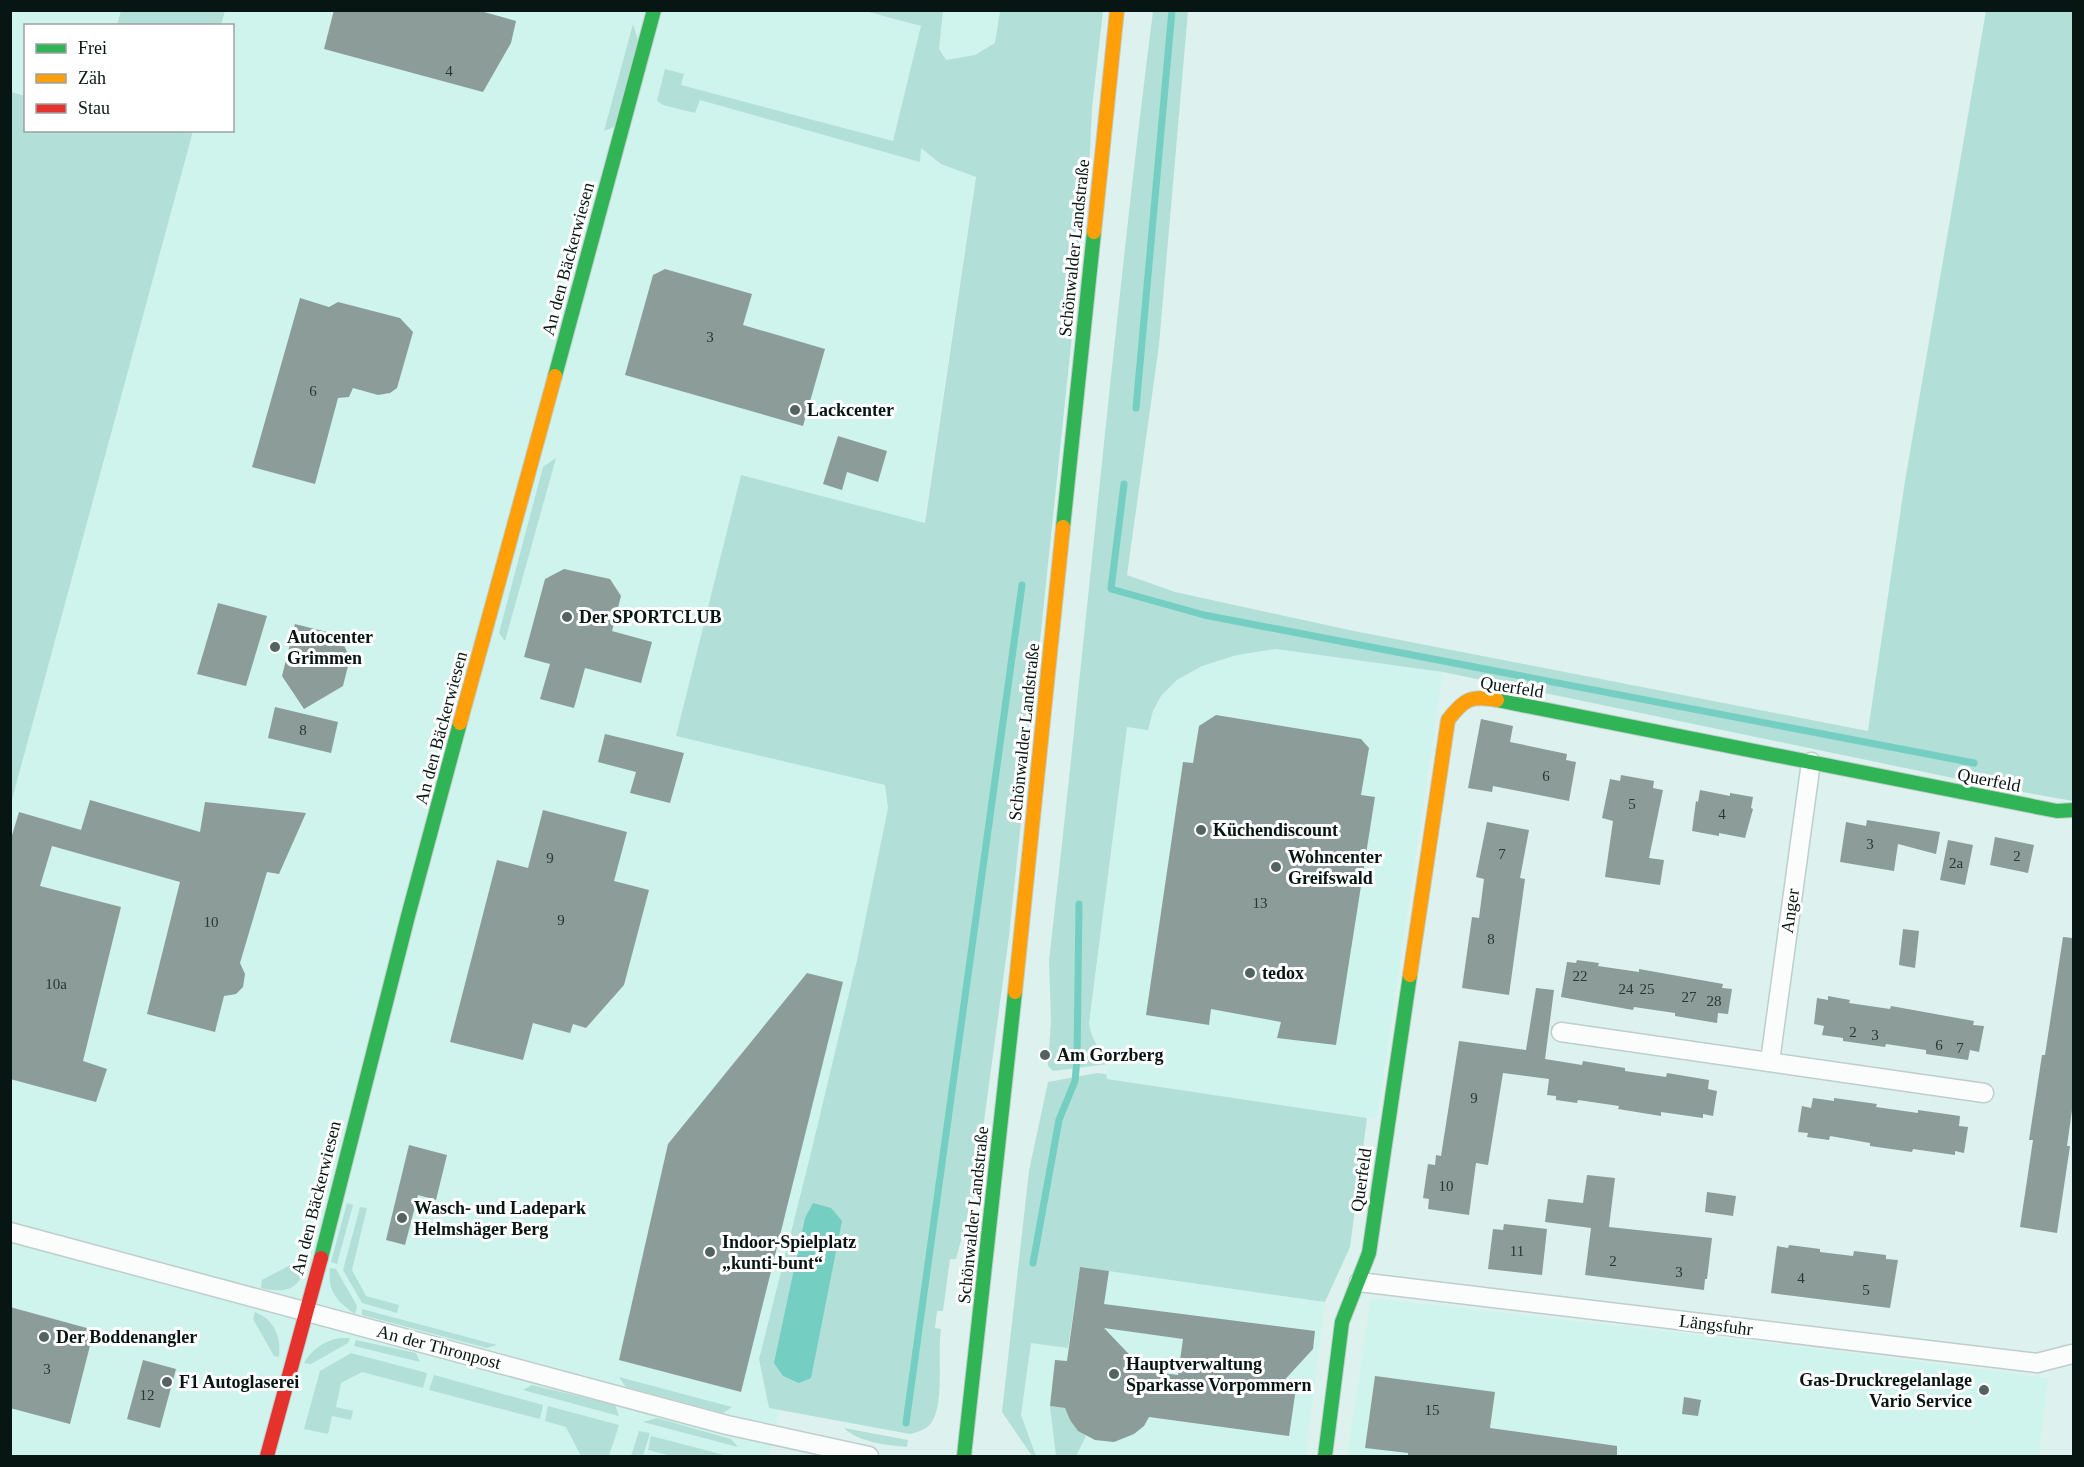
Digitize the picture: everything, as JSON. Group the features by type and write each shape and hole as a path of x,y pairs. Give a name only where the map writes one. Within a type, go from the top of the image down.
{"street":[{"name":"An den Bäckerwiesen","path":"267,1456 408,916 654,10"},
{"name":"Schönwalder Landstraße","path":"964,1456 1004,1100 1117,10"},
{"name":"Querfeld","path":"1325,1456 1342,1322 1369,1253 1448,720 1462,702 1480,697 2057,811 2073,810"},
{"name":"Anger","path":"1770,1061 1811,762"},
{"path":"1561,1032 1984,1093"},
{"name":"An der Thronpost","path":"10,1232 727,1425 869,1456"},
{"name":"Längsfuhr","path":"1359,1282 2037,1363 2072,1354"}],"shaded area":[{"path":"121,10 225,11 221,24 117,24"},
{"path":"10,11 1000,11 885,785 888,808 857,960 759,1359 769,1408 780,1410 769,1456 11,1456"},
{"path":"865,11 943,11 939,49 946,60 975,55 995,43 1000,11 1103,11 1092,108 1089,173 1009,936 975,1188 956,1259 950,1259 943,1311 937,1311 935,1328 941,1329 938,1405 931,1423 910,1434 769,1408 759,1359 857,960 888,808 885,785 676,736 741,475 925,523 976,177 941,164 921,148 920,162 700,100 695,113 663,105 657,101 665,69 684,74 681,85 893,141 921,26"},
{"path":"1153,11 1188,11 1159,345 1127,575 1175,592 1354,631 1868,731 1905,481 1986,11 2073,11 2073,801 1443,672 1276,649 1237,655 1202,666 1177,680 1161,696 1153,711 1148,730 1127,727 1089,1023 1091,1034 1109,1060 1108,1064 1053,1071 1048,1066 1051,1019 1049,961 1125,248"},
{"path":"633,24 638,40 614,127 604,131"},
{"path":"11,92 24,96 24,132 193,132 11,803"},
{"path":"556,458 505,641 499,633 543,467"},
{"path":"1276,649 1443,672 1377,1119 1107,1079 1109,1060 1097,1047 1091,1034 1089,1023 1127,727 1148,730 1153,711 1161,696 1177,680 1202,666 1237,655"},
{"path":"1097,1073 1106,1074 1107,1079 1367,1118 1350,1247 1325,1302 1080,1267 1068,1348 1031,1343 1021,1415 1036,1456 1032,1456 1002,1412 1029,1171 1048,1082"},
{"path":"347,1203 353,1205 337,1264 331,1262"},
{"path":"813,1203 831,1208 842,1221 811,1378 799,1383 783,1376 774,1363 805,1218"},
{"path":"360,1207 367,1208 352,1270 366,1296 399,1305 397,1313 362,1303 343,1270"},
{"path":"300,1260 308,1261 301,1278 292,1287 279,1290 261,1288 262,1280"},
{"path":"1080,1267 1325,1302 1306,1456 1036,1456 1021,1415 1031,1343 1068,1347"},
{"path":"330,1268 336,1269 357,1306 355,1314 335,1295 330,1283"},
{"path":"1371,1298 1751,1341 2048,1378 2039,1456 1347,1456"},
{"path":"362,1309 497,1345 487,1348 362,1315"},
{"path":"255,1312 272,1324 278,1336 279,1357 274,1356 253,1319"},
{"path":"340,1338 350,1338 348,1343 311,1364 304,1363 319,1346"},
{"path":"356,1340 416,1353 420,1362 354,1346"},
{"path":"351,1353 427,1373 423,1388 362,1372 341,1383 336,1407 353,1411 351,1420 332,1416 328,1434 304,1429 320,1371"},
{"path":"434,1375 543,1405 540,1419 429,1390"},
{"path":"619,1377 732,1407 723,1413 626,1387"},
{"path":"532,1385 615,1405 619,1416 523,1390"},
{"path":"548,1406 619,1425 609,1456 581,1456 566,1427 545,1421"},
{"path":"1050,1406 1065,1408 1070,1420 1086,1436 1076,1456 1056,1456"},
{"path":"657,1418 731,1439 738,1447 643,1422"},
{"path":"844,1428 908,1440 907,1447 866,1440"},
{"path":"639,1431 650,1433 643,1456 631,1456"},
{"path":"651,1436 728,1456 672,1456 648,1450"}],"building":[{"path":"334,10 477,10 516,21 511,43 483,92 324,49"},
{"path":"665,269 752,294 743,325 825,349 803,426 625,375 653,275"},
{"path":"300,298 329,307 338,302 400,318 413,332 397,388 390,393 378,395 353,388 349,397 338,398 315,484 252,467"},
{"path":"838,436 887,451 878,482 847,472 842,490 823,484"},
{"path":"564,569 610,579 621,596 612,631 652,642 641,683 585,668 574,708 540,699 550,664 524,657 545,579"},
{"path":"218,603 267,616 246,686 197,674"},
{"path":"295,624 339,635 350,658 343,686 304,709 282,676"},
{"name":"Autocenter Grimmen","path":"275,707 338,722 331,753 268,738"},
{"path":"1216,715 1361,739 1369,748 1361,795 1375,797 1336,1045 1277,1038 1281,1022 1211,1009 1209,1025 1146,1015 1183,762 1193,763 1199,726"},
{"path":"1481,719 1513,726 1510,742 1567,754 1566,760 1576,762 1569,801 1493,786 1492,792 1468,788"},
{"path":"605,734 684,753 670,803 630,793 636,772 598,762"},
{"path":"1621,775 1654,781 1653,788 1663,790 1649,858 1664,860 1660,885 1605,877 1613,821 1602,818 1610,779 1620,781"},
{"path":"1700,790 1730,796 1730,793 1753,797 1751,808 1753,809 1745,838 1692,831 1696,801 1698,802"},
{"path":"90,800 200,832 205,802 306,813 279,874 267,872 240,963 245,974 243,987 236,994 224,996 215,1032 147,1014 180,882 52,846 40,886 121,907 83,1061 107,1069 96,1102 10,1079 10,842 19,812 81,830"},
{"path":"543,810 627,832 614,881 649,890 624,985 586,1028 573,1024 570,1033 533,1023 523,1060 450,1042 497,860 528,868"},
{"path":"1867,820 1940,832 1936,854 1898,844 1894,871 1840,862 1846,822 1866,826"},
{"path":"1487,822 1529,830 1520,878 1525,879 1509,995 1462,988 1472,917 1479,918 1484,879 1476,877"},
{"path":"1995,837 2034,845 2028,873 1990,865"},
{"path":"1948,840 1973,845 1965,885 1940,880"},
{"path":"1903,929 1919,931 1915,968 1899,965"},
{"path":"2063,937 2073,938 2073,1103 2067,1146 2070,1146 2057,1233 2020,1227 2033,1140 2029,1140"},
{"path":"1577,960 1599,963 1598,966 1639,972 1639,969 1723,984 1722,988 1732,989 1728,1014 1718,1013 1717,1023 1675,1016 1675,1013 1634,1007 1633,1010 1561,997 1567,962 1576,963"},
{"name":"Indoor-Spielplatz „kunti-bunt“","path":"807,973 843,982 741,1392 619,1360 668,1144"},
{"path":"1536,988 1554,990 1545,1059 1582,1065 1583,1061 1625,1068 1625,1071 1666,1077 1667,1073 1709,1080 1708,1089 1717,1091 1713,1116 1703,1114 1703,1118 1661,1112 1661,1116 1618,1109 1619,1106 1578,1100 1577,1103 1556,1100 1556,1096 1547,1095 1549,1079 1503,1073 1488,1165 1476,1163 1469,1215 1428,1209 1429,1199 1423,1198 1428,1164 1435,1165 1436,1155 1441,1156 1459,1041 1526,1050"},
{"path":"1828,996 1850,1000 1849,1003 1890,1009 1891,1006 1974,1021 1973,1025 1984,1026 1979,1052 1970,1050 1968,1060 1926,1054 1926,1050 1843,1041 1843,1038 1822,1035 1824,1026 1814,1024 1817,998 1828,1000"},
{"path":"1813,1098 1834,1101 1834,1098 1918,1113 1918,1110 1960,1116 1959,1126 1968,1127 1964,1153 1955,1151 1955,1155 1913,1149 1912,1152 1870,1146 1870,1143 1830,1136 1829,1140 1807,1137 1808,1133 1798,1132 1802,1106 1811,1108"},
{"path":"409,1145 447,1155 436,1200 418,1195 405,1245 386,1240"},
{"path":"1587,1175 1615,1178 1609,1227 1712,1238 1704,1290 1585,1275 1591,1228 1545,1222 1548,1199 1583,1203"},
{"path":"1707,1192 1736,1196 1733,1216 1705,1212"},
{"path":"1504,1224 1547,1229 1542,1275 1488,1269 1493,1229 1503,1230"},
{"path":"1789,1245 1853,1256 1854,1251 1886,1255 1886,1259 1898,1260 1890,1308 1771,1293 1777,1246 1788,1248"},
{"name":"Hauptverwaltung Sparkasse Vorpommern","path":"1080,1267 1109,1271 1104,1304 1315,1331 1313,1349 1279,1386 1296,1388 1289,1436 1149,1417 1144,1426 1134,1434 1114,1442 1095,1440 1078,1431 1065,1408 1050,1406 1055,1360 1067,1361","holes":["1104,1328 1183,1339 1178,1375 1145,1371"]},
{"path":"10,1307 94,1330 70,1424 10,1408"},
{"path":"143,1360 176,1369 160,1428 127,1419"},
{"path":"1375,1376 1495,1392 1490,1428 1617,1446 1617,1456 1408,1456 1408,1453 1365,1448"},
{"path":"1684,1397 1701,1400 1698,1416 1682,1414"}],"waterway":[{"path":"1136,408 1172,10"},
{"path":"1124,484 1111,589 1204,615 1974,763"},
{"path":"906,1423 1022,585"},
{"path":"1033,1263 1059,1120 1075,1081 1079,904"}],"traffic: fast":[{"path":"555,376 654,10"},
{"path":"1063,527 1094,232"},
{"path":"1497,700 2057,811 2074,810"},
{"path":"321,1258 460,723"},
{"path":"1325,1456 1342,1322 1369,1253 1410,975"},
{"path":"964,1456 1015,992"}],"traffic: slow":[{"path":"1094,232 1117,10"},
{"path":"460,723 555,376"},
{"path":"1015,992 1063,527"},
{"path":"1410,975 1448,720 1459,707 1469,700 1481,698 1497,700"}],"traffic: jam":[{"path":"267,1456 321,1258"}],"place":[{"name":"Lackcenter","path":"795,410"},
{"name":"Der SPORTCLUB","path":"567,617"},
{"name":"Autocenter Grimmen","path":"275,647"},
{"name":"Küchendiscount","path":"1201,830"},
{"name":"Wohncenter Greifswald","path":"1276,867"},
{"name":"tedox","path":"1250,973"},
{"name":"Am Gorzberg","path":"1045,1055"},
{"name":"Wasch- und Ladepark Helmshäger Berg","path":"402,1218"},
{"name":"Indoor-Spielplatz „kunti-bunt“","path":"710,1252"},
{"name":"Der Boddenangler","path":"44,1337"},
{"name":"Hauptverwaltung Sparkasse Vorpommern","path":"1114,1374"},
{"name":"F1 Autoglaserei","path":"167,1382"},
{"name":"Gas-Druckregelanlage Vario Service","path":"1984,1390"}]}
